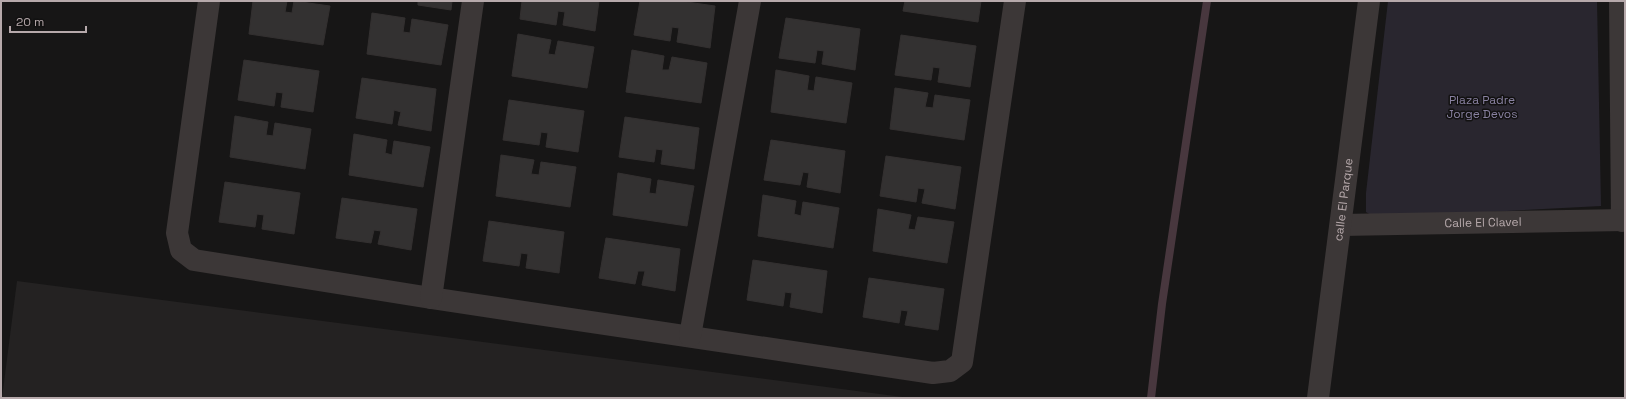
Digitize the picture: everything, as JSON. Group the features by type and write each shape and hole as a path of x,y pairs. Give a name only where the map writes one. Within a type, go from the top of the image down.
{"street":[{"path":"209,1 177,233 181,250 194,260 431,298 933,373 950,371 962,362 1015,1"},
{"path":"431,298 473,1"},
{"path":"690,336 750,1"},
{"name":"calle El Parque","path":"1318,398 1369,1"},
{"path":"1620,1 1624,220"},
{"name":"Calle El Clavel","path":"1341,225 1624,220"}],"shaded area":[{"path":"17,281 910,398 2,398"}],"green space":[{"name":"Plaza Padre Jorge Devos","path":"1388,1 1597,1 1601,206 1376,218 1366,212 1366,193"}],"building":[{"path":"253,1 287,1 285,12 292,13 294,1 330,6 323,45 249,34"},
{"path":"418,1 452,1 451,10 418,5"},
{"path":"522,1 599,1 595,31 563,25 565,12 558,11 556,25 520,19"},
{"path":"640,1 680,1 715,6 710,48 677,42 679,28 672,27 670,41 634,35"},
{"path":"905,1 981,1 978,22 903,11"},
{"path":"372,13 405,18 403,32 410,33 412,19 448,25 441,65 367,54"},
{"path":"786,18 860,29 855,70 822,64 824,51 817,50 815,63 779,58"},
{"path":"518,34 551,40 548,54 555,55 558,41 594,47 587,88 512,76"},
{"path":"901,35 976,46 970,87 938,82 940,68 933,67 931,80 895,75"},
{"path":"632,50 664,56 662,70 669,70 672,57 707,63 701,103 626,92"},
{"path":"244,60 319,71 313,112 281,107 283,93 276,92 274,106 238,100"},
{"path":"776,70 809,76 807,90 814,91 816,77 852,83 846,123 771,112"},
{"path":"362,78 436,89 431,131 398,125 401,112 394,110 392,124 356,118"},
{"path":"895,88 928,93 925,107 933,108 935,95 970,100 964,140 890,129"},
{"path":"509,100 584,111 578,152 546,147 548,133 541,132 539,145 503,140"},
{"path":"235,116 268,122 266,135 273,136 275,123 311,129 305,169 230,157"},
{"path":"625,117 699,128 694,169 661,164 663,150 656,149 654,162 619,157"},
{"path":"354,134 387,140 385,153 392,155 394,141 430,147 423,187 349,175"},
{"path":"771,140 845,151 840,193 807,187 809,173 803,172 800,185 764,180"},
{"path":"501,155 534,160 531,174 539,175 541,162 576,167 570,207 496,196"},
{"path":"886,156 961,167 955,209 922,203 925,189 918,188 916,202 880,196"},
{"path":"618,173 651,179 649,193 656,194 658,180 694,186 687,226 613,215"},
{"path":"225,182 300,193 294,234 262,229 264,215 257,214 255,227 219,222"},
{"path":"763,195 796,201 794,214 801,216 803,202 839,208 833,248 758,236"},
{"path":"342,198 417,209 411,250 378,244 381,231 374,230 371,243 336,238"},
{"path":"878,209 911,215 908,229 915,230 918,217 954,222 947,263 873,251"},
{"path":"489,221 564,232 559,273 526,268 528,254 521,253 519,266 483,261"},
{"path":"606,238 680,249 675,291 642,285 645,271 638,271 635,284 599,278"},
{"path":"753,260 827,271 822,313 790,307 792,293 785,292 783,306 747,300"},
{"path":"869,278 944,289 938,330 905,325 908,311 901,310 899,323 863,317"}],"waterway":[{"path":"1151,398 1162,304 1207,1"}]}
